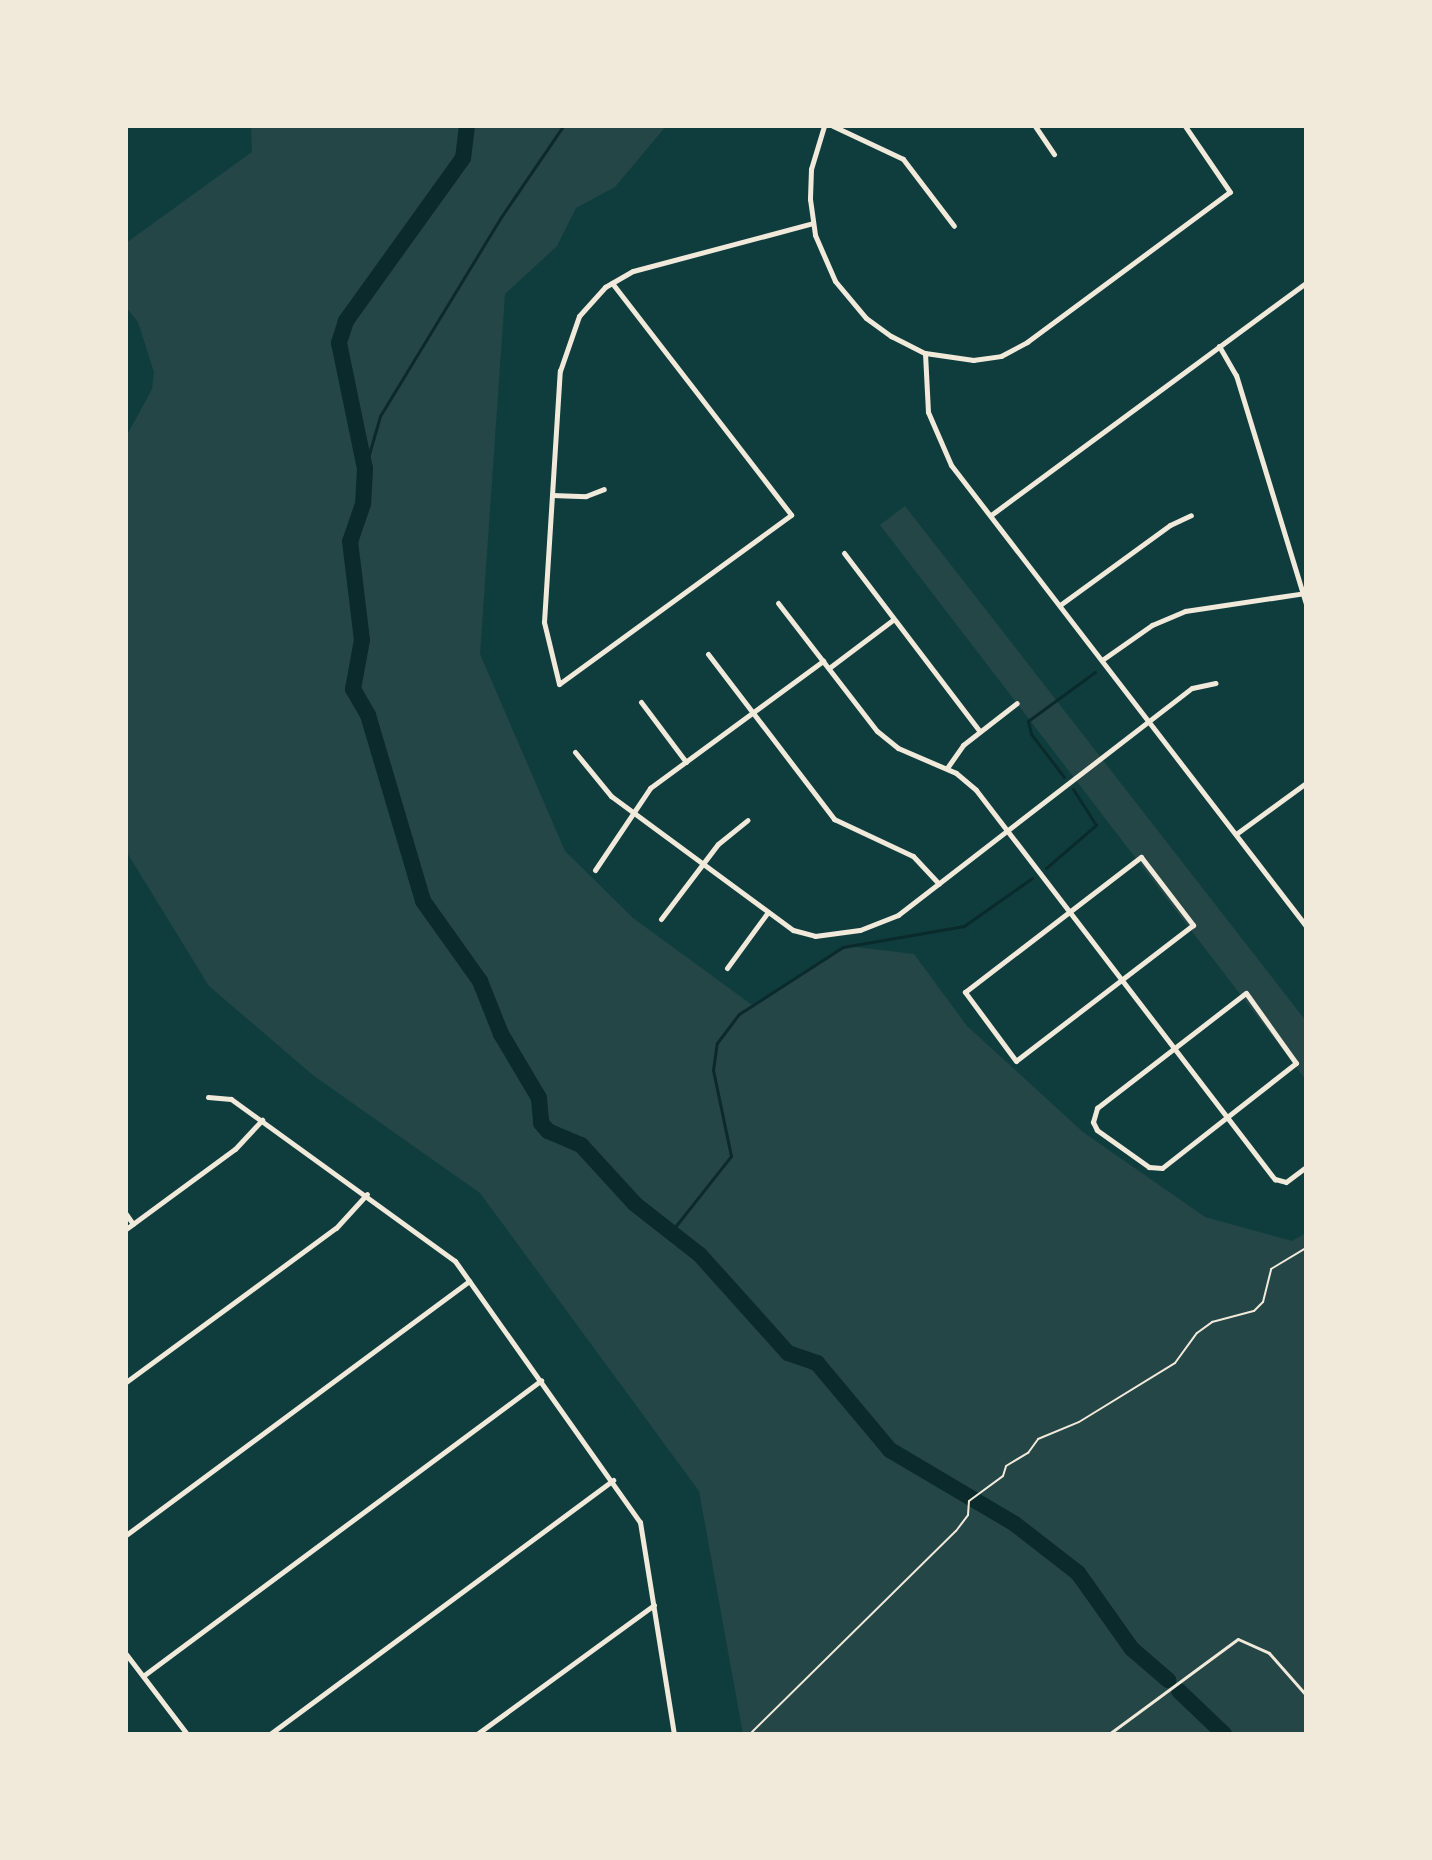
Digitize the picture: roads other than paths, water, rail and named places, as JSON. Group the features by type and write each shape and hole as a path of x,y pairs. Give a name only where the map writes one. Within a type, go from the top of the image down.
{"street":[{"path":"824,126 811,169 813,223 828,269 852,304 891,336 925,353 973,360 1008,353 1230,192 1185,126"},
{"path":"833,126 903,159 954,226"},
{"path":"1035,126 1054,154"},
{"path":"612,283 791,515 559,684 544,622 564,350 579,316 612,283 646,266 813,223"},
{"path":"991,515 1306,283"},
{"path":"1219,346 1236,375 1306,604"},
{"path":"925,353 924,392 939,444 1306,926"},
{"path":"552,495 586,496 604,489"},
{"path":"1060,605 1170,525 1191,515"},
{"path":"844,553 979,730"},
{"path":"1102,660 1152,625 1185,611 1304,593"},
{"path":"778,603 890,743 947,768 976,790 1174,1050 1280,1183 1306,1167"},
{"path":"829,668 894,619"},
{"path":"708,654 834,819 913,856 939,884"},
{"path":"595,870 650,788 823,661"},
{"path":"575,752 599,784 634,814 768,912 808,935 860,930 898,915 1199,684 1215,683"},
{"path":"641,702 686,762"},
{"path":"947,768 979,730 1017,703"},
{"path":"1236,834 1306,783"},
{"path":"661,919 701,864 748,820"},
{"path":"1141,857 1193,925 1016,1061 965,992 1069,912 1141,857"},
{"path":"727,968 768,912"},
{"path":"1300,918 1306,914"},
{"path":"1246,993 1296,1063 1156,1169 1093,1122 1097,1108 1174,1050 1246,993"},
{"path":"208,1097 224,1096 367,1194 437,1245 469,1281 640,1522 674,1734"},
{"path":"126,1229 235,1149 262,1120"},
{"path":"126,1382 336,1228 367,1194"},
{"path":"126,1214 133,1224"},
{"path":"126,1535 469,1281"},
{"path":"143,1676 541,1380"},
{"path":"270,1734 613,1480"},
{"path":"477,1734 654,1604"},
{"path":"126,1654 187,1734"}],"lane":[{"path":"1109,1734 1238,1639 1269,1653 1306,1695"}],"waterway":[{"path":"467,126 463,158 346,321 339,343 365,468 363,504 350,541 362,640 353,689 368,715 423,901 480,981 501,1034 539,1098 541,1123 548,1131 581,1145 635,1204 700,1255 788,1353 817,1363 890,1450 1015,1524 1078,1573 1132,1649 1168,1680"},
{"path":"365,468 380,416 501,217 563,126"},
{"path":"1064,777 1031,734 1028,721 1095,672"},
{"path":"1046,868 1096,825 1073,789"},
{"path":"671,1232 731,1156 713,1070 717,1043 739,1014 843,947 964,926 1032,878"},
{"path":"1179,1691 1224,1734"}]}
